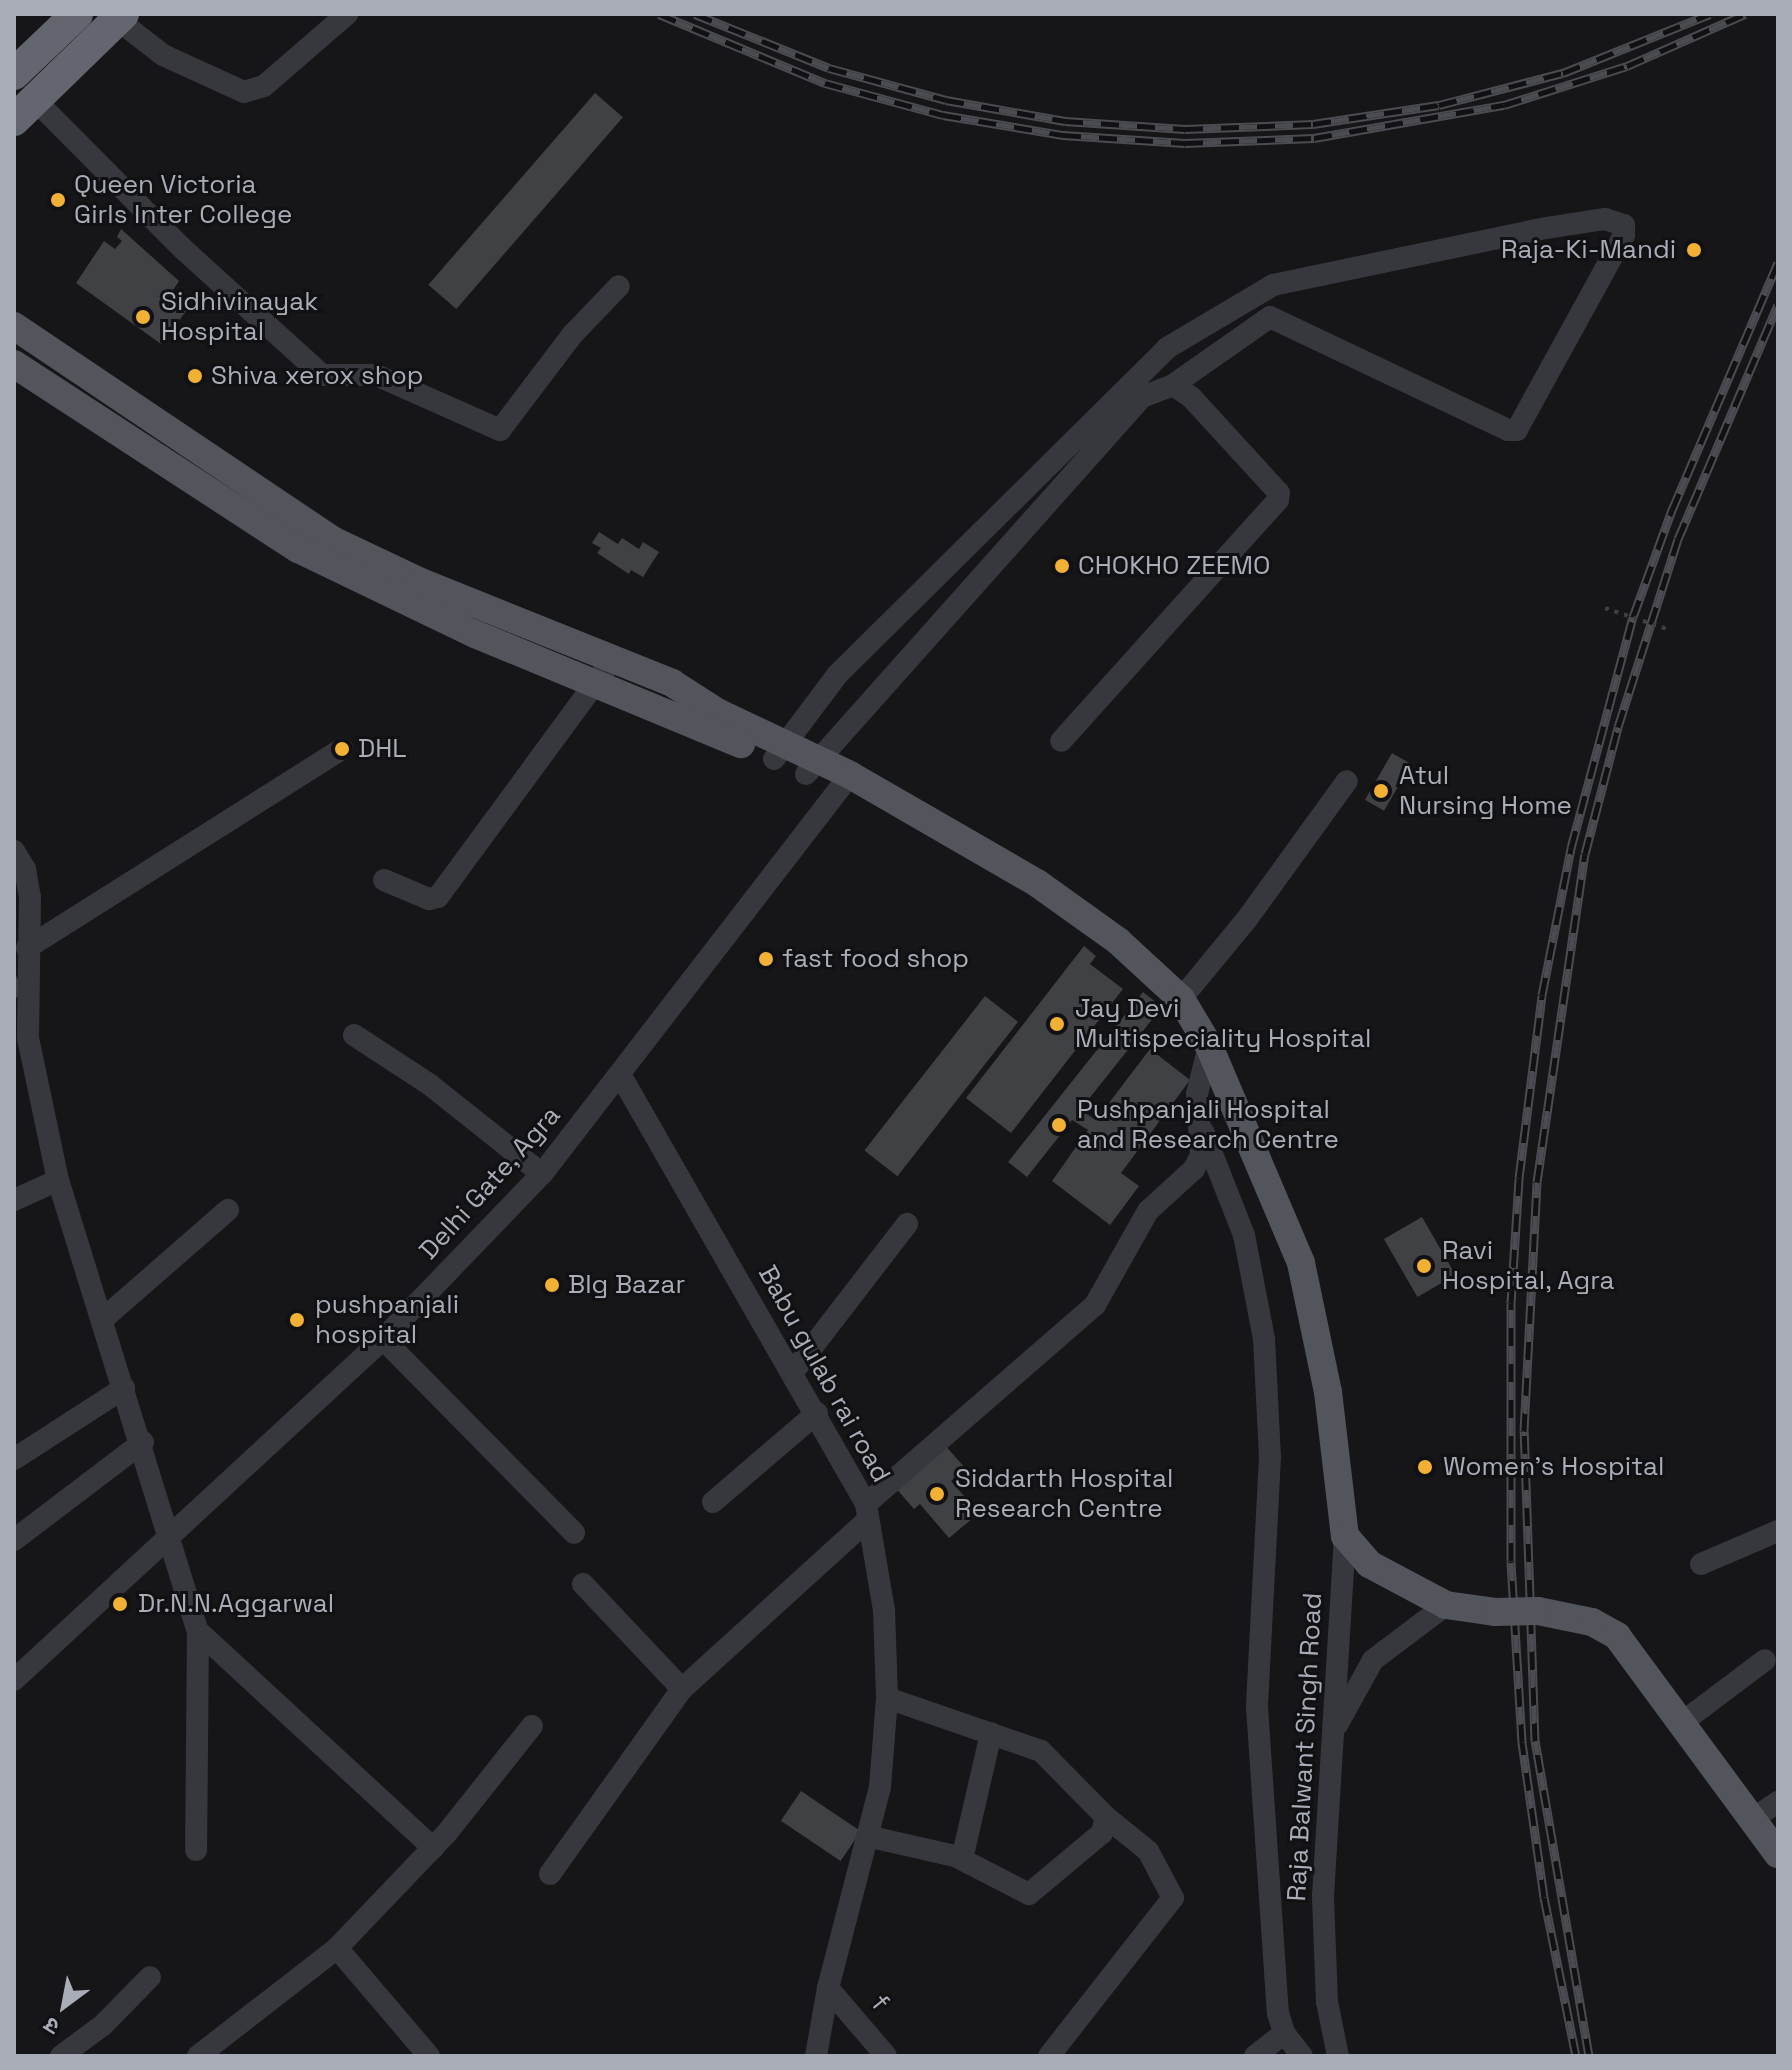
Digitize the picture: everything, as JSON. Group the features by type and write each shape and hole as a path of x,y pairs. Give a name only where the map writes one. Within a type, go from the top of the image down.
{"highway":[{"path":"14,74 77,14"},
{"path":"24,110 120,17"}],"main road":[{"path":"14,326 298,549 606,672 844,782 876,790 1037,883 1118,941 1181,999 1209,1046 1301,1263 1328,1392 1345,1536 1369,1564 1446,1605 1495,1612 1538,1611 1606,1627 1684,1721 1778,1854"},
{"path":"14,364 207,476"}],"street":[{"path":"120,17 163,55 244,92 264,86 347,14"},
{"path":"24,110 322,375 376,375 500,430 573,334 619,286"},
{"path":"779,751 848,664 1167,348 1273,285 1546,228 1605,219 1624,225 1624,235 1517,430 1508,430 1270,317 1173,385 1142,397 812,766"},
{"path":"1061,741 1278,500 1279,493 1191,397 1173,385"},
{"path":"384,880 429,899 438,897 606,672"},
{"path":"27,948 342,749"},
{"path":"1181,999 1247,919 1347,781"},
{"name":"Delhi Gate, Agra","path":"14,1680 173,1538 383,1339 542,1174 621,1076 844,782"},
{"path":"14,851 25,869 30,897 28,1038 58,1180 173,1538 198,1631 196,1850"},
{"path":"354,1035 429,1084 542,1174"},
{"path":"1209,1046 1197,1094 1203,1131 1244,1235 1264,1339 1270,1457 1257,1707 1278,2013 1284,2033 1302,2056"},
{"name":"Babu gulab rai road","path":"621,1076 817,1413 867,1512 884,1610 887,1698 871,1837 828,1988 816,2056"},
{"path":"550,1874 682,1689 867,1512 1086,1316 1148,1211 1194,1169 1203,1131"},
{"path":"14,1200 58,1180"},
{"path":"103,1319 228,1210"},
{"path":"793,1372 907,1224"},
{"path":"383,1339 574,1533"},
{"path":"14,1459 124,1388"},
{"path":"713,1502 817,1413"},
{"path":"14,1540 143,1442"},
{"path":"1701,1564 1778,1531"},
{"name":"Raja Balwant Singh Road","path":"1338,2056 1327,2002 1323,1896 1325,1791 1333,1733 1345,1536"},
{"path":"583,1584 682,1689"},
{"path":"1333,1733 1373,1660 1446,1605"},
{"path":"198,1631 433,1848"},
{"path":"1684,1721 1765,1660"},
{"path":"887,1698 1041,1751 1106,1817 1148,1851 1173,1898 1049,2056"},
{"path":"198,2056 337,1948 433,1848 532,1726"},
{"path":"962,1859 991,1733"},
{"path":"1754,1818 1778,1802"},
{"path":"871,1837 962,1859 1025,1893 1034,1892 1102,1833 1106,1817"},
{"path":"337,1948 429,2056"},
{"path":"61,2056 103,2025 150,1977"},
{"name":"f","path":"828,1988 886,2056"},
{"path":"1255,2056 1284,2033"}],"path":[{"path":"1605,608 1667,629"}],"building":[{"path":"595,93 623,117 456,309 428,285"},
{"path":"121,229 179,281 171,293 190,306 161,344 76,283 104,241 115,249 122,241 117,237"},
{"path":"599,532 618,544 622,538 639,549 643,542 659,552 643,577 631,570 629,574 597,553 601,548 592,543"},
{"path":"1392,753 1411,764 1384,811 1365,800"},
{"path":"1084,946 1096,956 1090,964 1123,989 1011,1133 966,1098"},
{"path":"14,971 24,993 14,999"},
{"path":"1143,992 1162,1007 1080,1110 1096,1120 1150,1049 1190,1080 1121,1173 1139,1186 1110,1225 1052,1181 1088,1130 1072,1120 1027,1177 1008,1162"},
{"path":"985,996 1018,1022 897,1176 864,1150"},
{"path":"1422,1217 1456,1275 1417,1297 1384,1239"},
{"path":"944,1444 966,1469 951,1481 979,1513 949,1538 920,1504 914,1509 894,1486"},
{"path":"801,1791 861,1831 841,1861 781,1821"}],"railway":[{"path":"659,14 825,83 943,115 1063,135 1185,143 1314,138 1504,105 1627,66 1745,14"},
{"path":"695,14 829,68 946,100 1065,121 1185,129 1313,124 1439,105 1563,73 1710,14"},
{"path":"1576,2056 1544,1897 1522,1742 1511,1561 1511,1303 1519,1178 1542,995 1571,848 1633,617 1672,510 1778,263"},
{"path":"1589,2056 1535,1741 1524,1431 1537,1182 1585,854 1618,727 1678,539 1778,305"}],"place":[{"name":"Queen Victoria Girls Inter College","path":"58,200"},
{"name":"Raja-Ki-Mandi","path":"1694,250"},
{"name":"Sidhivinayak Hospital","path":"143,317"},
{"name":"Shiva xerox shop","path":"195,376"},
{"name":"CHOKHO ZEEMO","path":"1062,566"},
{"name":"DHL","path":"342,749"},
{"name":"Atul Nursing Home","path":"1381,791"},
{"name":"fast food shop","path":"766,959"},
{"name":"Jay Devi Multispeciality Hospital","path":"1057,1024"},
{"name":"Pushpanjali Hospital and Research Centre","path":"1059,1125"},
{"name":"Ravi Hospital, Agra","path":"1424,1266"},
{"name":"BIg Bazar","path":"552,1285"},
{"name":"pushpanjali hospital","path":"297,1320"},
{"name":"Women's Hospital","path":"1425,1467"},
{"name":"Siddarth Hospital Research Centre","path":"937,1494"},
{"name":"Dr.N.N.Aggarwal","path":"120,1604"}]}
